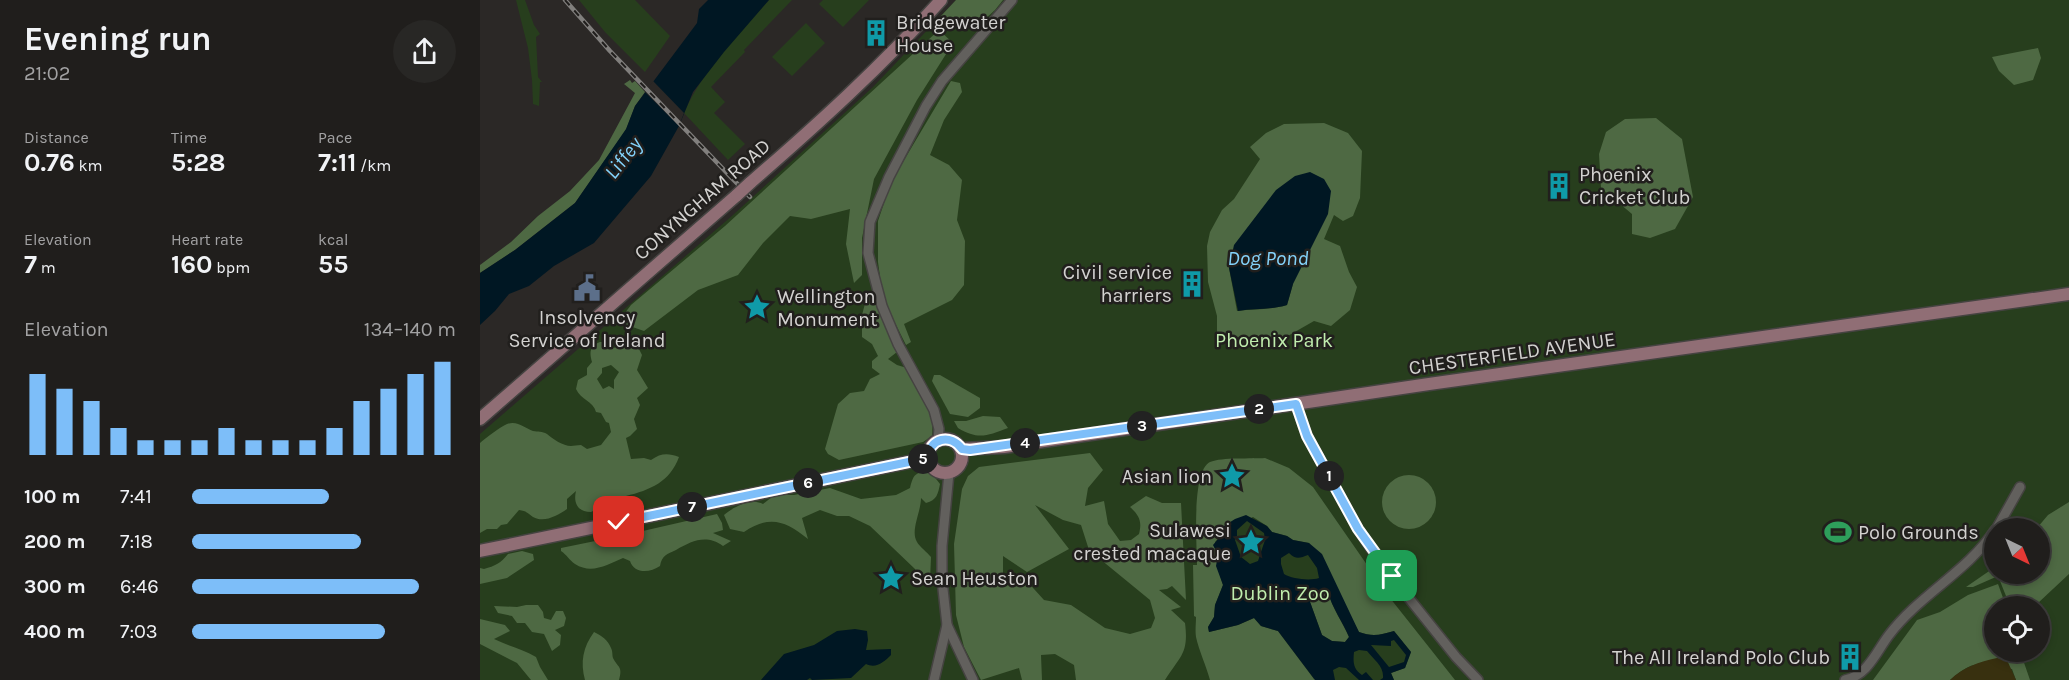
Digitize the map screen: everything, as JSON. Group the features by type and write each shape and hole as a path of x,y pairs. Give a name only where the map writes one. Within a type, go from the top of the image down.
{"street":[{"name":"CONYNGHAM ROAD","path":"481,416 851,94 941,0"},
{"path":"938,440 939,429 934,410 898,344 882,306 868,253 870,222 894,166 931,97 942,81 1012,0"},
{"name":"CHESTERFIELD AVENUE","path":"962,449 1004,447 2069,294"},
{"path":"1296,404 1307,436 1358,529 1380,562 1456,657 1478,680"},
{"path":"949,439 962,449 963,460 958,469 949,473 938,472 933,468 928,458 930,448 938,440 949,439"},
{"path":"480,551 928,458"},
{"path":"934,680 947,625 942,580 942,546 949,473"},
{"path":"2002,518 2020,487"},
{"path":"1845,680 1861,673 1901,621 1973,556 1984,543"},
{"path":"947,625 972,677"},
{"path":"941,654 949,646 959,649"}],"green space":[{"path":"516,0 525,0 534,25 540,34 536,37 538,77 542,82 540,82 539,106 533,104 528,48"},
{"path":"579,0 635,0 670,36 645,72 605,32"},
{"path":"769,0 792,0 711,87 725,102 714,113 745,144 728,160 684,113 711,67"},
{"path":"823,0 869,0 843,27 819,4"},
{"name":"Phoenix Park","path":"956,0 2069,0 2069,680 480,680 480,434 733,215 873,87"},
{"path":"956,0 1003,0 973,30 941,16"},
{"path":"806,23 825,43 792,76 772,57"},
{"path":"939,30 953,43 917,100 874,179 862,238 862,275 854,283 846,244 850,209 811,219 790,216 763,243 738,275 698,290 644,331 618,322 631,305 725,226"},
{"path":"2038,48 2041,58 2033,80 2014,85 1999,71 1992,57"},
{"path":"630,80 632,83 635,81 645,92 635,106 626,130 575,203 515,250 480,273 480,265 511,242 538,216 570,191 599,160 635,93 624,84"},
{"path":"951,81 960,83 962,92 944,120 930,155 949,165 962,180 957,220 965,241 964,285 952,300 904,324 911,342 906,345 889,311 881,284 878,262 878,221 891,182"},
{"path":"1656,118 1682,139 1693,197 1675,229 1650,238 1632,234 1632,214 1601,188 1599,154 1606,132 1625,119"},
{"path":"1324,123 1348,133 1362,151 1360,198 1353,216 1343,221 1334,215 1324,239 1340,246 1357,287 1350,310 1331,326 1314,321 1286,337 1235,340 1217,333 1217,316 1208,282 1207,246 1210,232 1222,210 1234,199 1260,159 1250,147 1266,133 1284,124","holes":["1229,268 1293,284 1287,305 1237,311"]},
{"path":"873,294 897,352 888,359 907,368 916,383 929,410 933,428 932,436 923,442 839,460 828,454 825,449 838,404 850,393 864,391 870,379 880,374 872,368 872,361 878,356 872,344 862,337 862,315 867,296"},
{"path":"600,342 606,342 614,348 623,342 629,342 639,349 642,355 637,370 648,388 637,398 640,405 634,419 637,429 626,438 631,459 651,460 665,454 679,457 675,466 665,479 651,488 626,496 619,502 602,506 591,512 580,509 575,499 576,491 567,499 567,509 555,516 537,519 519,510 507,524 480,533 480,443 489,436 504,425 514,423 545,433 565,445 581,445 587,449 601,445 611,432 609,423 601,413 596,412 576,389 578,380 587,375 587,368 592,362 591,350","holes":["611,365 619,372 614,380 614,389 609,386 603,389 597,379 602,373 602,368"]},
{"path":"934,375 940,375 980,398 980,408 968,417 950,414 932,381"},
{"path":"983,416 1000,417 1008,428 983,436 965,432 958,428 954,421 966,421"},
{"path":"1090,453 1103,470 1088,488 1085,506 1104,501 1108,524 1120,541 1131,540 1139,534 1139,519 1130,507 1146,496 1162,503 1181,503 1186,600 1172,586 1159,590 1181,607 1171,610 1185,623 1186,642 1182,654 1165,680 1076,680 1074,665 1055,654 1041,655 1042,680 1022,680 1019,668 981,680 964,647 956,615 954,544 962,489 968,476 979,467","holes":["1035,505 1063,520 1081,525 1089,550 1150,600 1155,618 1151,628 1130,634 1105,628 1071,605 1044,600 1024,578 1003,585 1003,556 1027,572 1069,549"]},
{"path":"1265,458 1289,468 1313,487 1390,598 1455,680 1394,680 1391,673 1405,668 1411,652 1394,631 1377,635 1359,632 1309,543 1272,532 1253,517 1224,532 1215,542 1223,585 1215,605 1214,617 1208,627 1209,632 1238,625 1254,618 1261,626 1278,631 1314,679 1318,680 1210,680 1197,642 1196,617 1194,616 1193,565 1197,565 1196,510 1200,479 1204,468 1215,460"},
{"path":"930,471 940,484 939,491 930,502 926,503 921,498 915,538 931,557 930,581 919,581 915,569 870,526 849,516 837,516 820,510 802,518 808,539 792,528 777,522 761,523 744,532 730,529 724,515 737,506 748,503 763,504 772,497 830,488 861,499 896,495 910,488 916,475"},
{"path":"1409,475 1419,477 1428,483 1434,492 1436,502 1434,512 1428,521 1419,527 1409,529 1399,527 1390,521 1384,512 1382,502 1384,492 1390,483 1399,477"},
{"path":"2069,502 2069,574 2045,596 2006,596 2001,584 2050,584 2050,518 2045,518"},
{"path":"717,514 723,530 713,533 731,541 723,546 711,540 693,542 668,554 662,559 660,566 652,570 639,570 623,558 588,569 575,564 561,551 561,548 605,539 615,541 621,536"},
{"path":"522,551 533,554 534,560 507,578 480,584 480,568 491,567 508,554"},
{"path":"1984,575 1984,582 1973,587 1966,587"},
{"path":"1998,584 2002,596 1984,596 1984,662 2024,662 2030,680 2016,680 2012,669 1979,664 1966,668 1950,680 1873,680 1917,620 1940,612 1968,595"},
{"path":"1321,589 1328,592 1349,637 1345,642 1332,641 1322,635 1309,599 1309,595"},
{"path":"538,605 544,618 551,620 556,611 563,611 566,618 564,626 555,630 561,635 560,645 552,651 544,634 532,632 525,623 517,623 512,616 498,613 494,606"},
{"path":"480,619 505,625 510,631 494,639 536,657 548,680 531,680 517,663 480,644"},
{"path":"594,632 610,645 613,658 620,670 619,680 585,680 584,655 587,643"}],"sand":[{"path":"1984,661 2008,662 2016,680 1950,680"}],"water":[{"name":"Liffey","path":"708,0 769,0 693,92 679,126 651,176 594,243 554,266 529,286 509,294 480,325 480,273 515,250 575,203 626,129 635,106 697,23 699,9"},
{"name":"Dog Pond","path":"1310,172 1324,179 1331,191 1328,214 1293,284 1287,305 1238,311 1229,268 1234,245 1276,190 1295,176"},
{"path":"1246,515 1267,526 1272,532 1309,543 1322,554 1359,632 1376,635 1394,631 1411,652 1405,668 1391,673 1394,680 1380,680 1383,674 1378,663 1367,651 1359,650 1354,652 1355,668 1362,675 1366,672 1373,680 1359,680 1346,668 1339,667 1333,670 1335,680 1315,680 1278,631 1261,626 1254,618 1238,625 1209,632 1208,627 1214,617 1215,605 1223,585 1216,566 1218,555 1213,545 1224,532 1224,526","holes":["1247,521 1264,533 1265,540 1258,561 1250,564 1241,557 1235,540 1237,530","1289,553 1298,558 1308,555 1317,568 1319,578 1301,579 1284,574 1281,558","1321,589 1328,592 1349,637 1345,642 1332,641 1322,635 1309,595","1394,640 1406,655 1404,662 1389,667 1371,645 1391,646 1391,641"]},
{"path":"855,629 867,631 866,650 891,649 891,655 876,665 866,664 851,678 761,680 784,654 814,645 837,631"}],"pier":[{"path":"653,81 684,113 679,126 645,92"}],"railway":[{"path":"565,0 610,51 750,197"}],"place":[{"name":"Bridgewater House","path":"876,33"},
{"name":"Phoenix Cricket Club","path":"1559,186"},
{"name":"Civil service harriers","path":"1192,284"},
{"name":"Insolvency Service of Ireland","path":"587,288"},
{"name":"Wellington Monument","path":"757,307"},
{"name":"Asian lion","path":"1232,476"},
{"name":"Polo Grounds","path":"1838,532"},
{"name":"Sulawesi crested macaque","path":"1251,542"},
{"name":"Sean Heuston","path":"891,578"},
{"name":"The All Ireland Polo Club","path":"1850,657"}],"route":[{"path":"619,522 928,458 933,444 943,439 954,441 962,449 1004,447 1296,404 1307,436 1358,529 1392,576"}],"park label":[{"name":"Dublin Zoo","path":"1280,593"}]}
